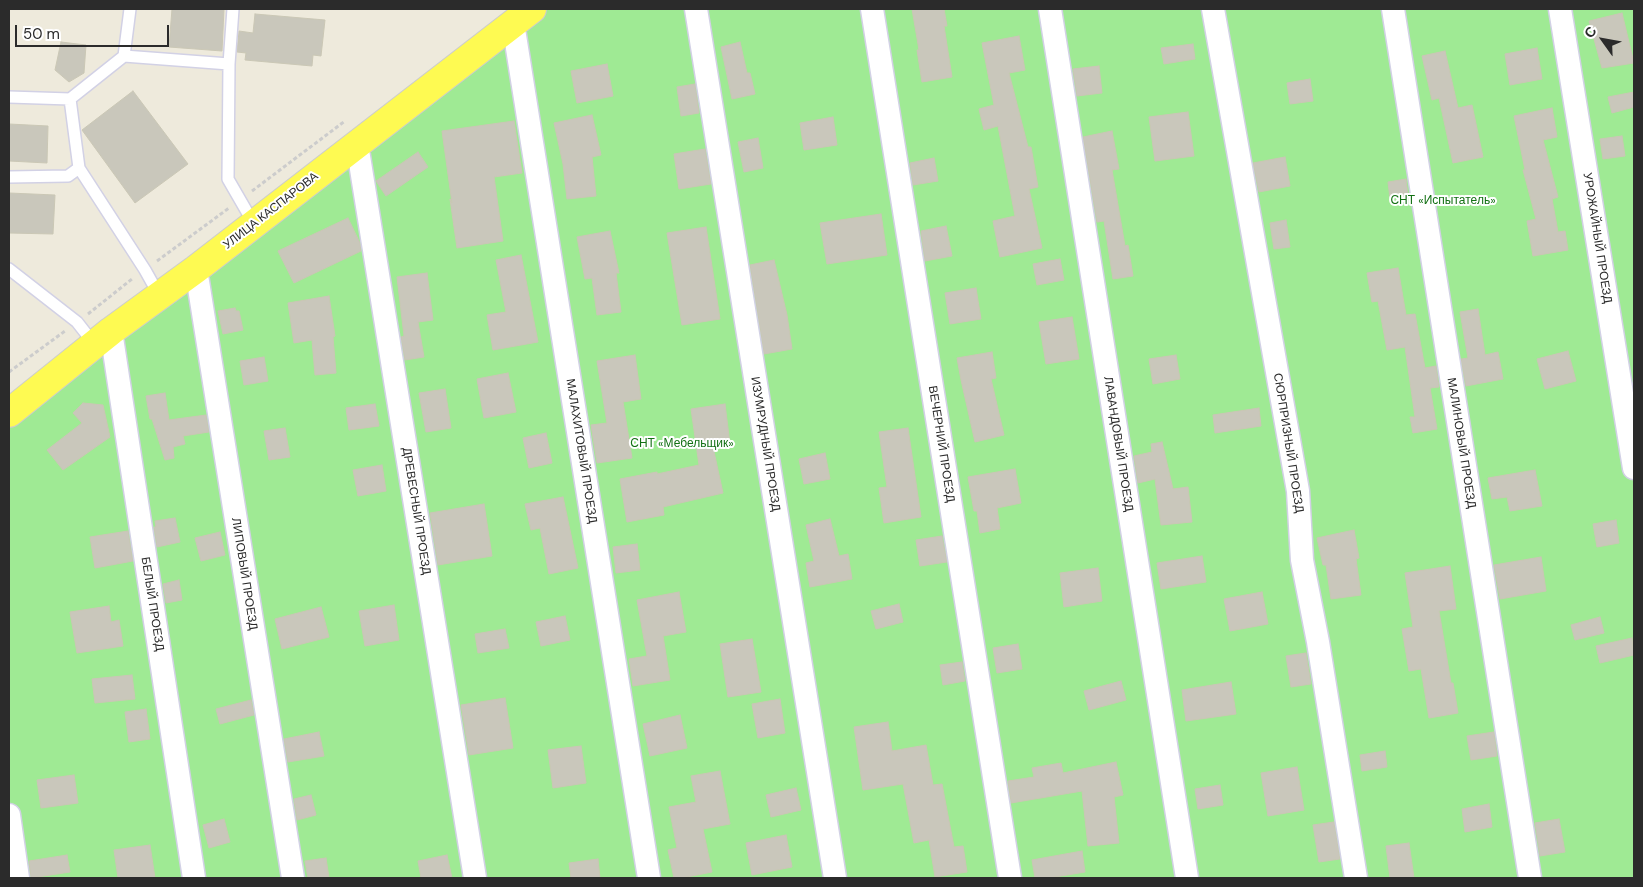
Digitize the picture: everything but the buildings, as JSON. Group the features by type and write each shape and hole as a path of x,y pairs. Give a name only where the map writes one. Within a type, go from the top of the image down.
{"main road":[{"name":"УЛИЦА КАСПАРОВА","path":"9,413 103,338 196,269 523,16"}],"street":[{"name":"ИЗУМРУДНЫЙ ПРОЕЗД","path":"696,9 835,878"},
{"name":"ВЕЧЕРНИЙ ПРОЕЗД","path":"872,9 1010,878"},
{"name":"ЛАВАНДОВЫЙ ПРОЕЗД","path":"1050,9 1187,878"},
{"name":"СЮРПРИЗНЫЙ ПРОЕЗД","path":"1213,9 1298,491 1302,560 1318,642 1356,878"},
{"name":"МАЛИНОВЫЙ ПРОЕЗД","path":"1392,9 1530,878"},
{"name":"УРОЖАЙНЫЙ ПРОЕЗД","path":"1560,9 1634,468"},
{"name":"МАЛАХИТОВЫЙ ПРОЕЗД","path":"523,16 649,878"},
{"name":"ДРЕВЕСНЫЙ ПРОЕЗД","path":"357,144 475,878"},
{"name":"ЛИПОВЫЙ ПРОЕЗД","path":"196,269 293,878"},
{"name":"БЕЛЫЙ ПРОЕЗД","path":"103,338 194,878"},
{"path":"9,815 18,878"}],"lane":[{"path":"124,56 130,9"},
{"path":"233,9 228,64 228,178 254,224"},
{"path":"9,97 70,99 124,56 228,64"},
{"path":"70,99 79,168 145,270 159,296"},
{"path":"9,177 68,176 79,168"},
{"path":"9,269 77,322 103,338"}],"green space":[{"name":"СНТ «Мебельщик»","path":"532,9 1634,9 1634,878 9,878 9,413"}],"park label":[{"name":"СНТ «Испытатель»","path":"1443,201"}]}
